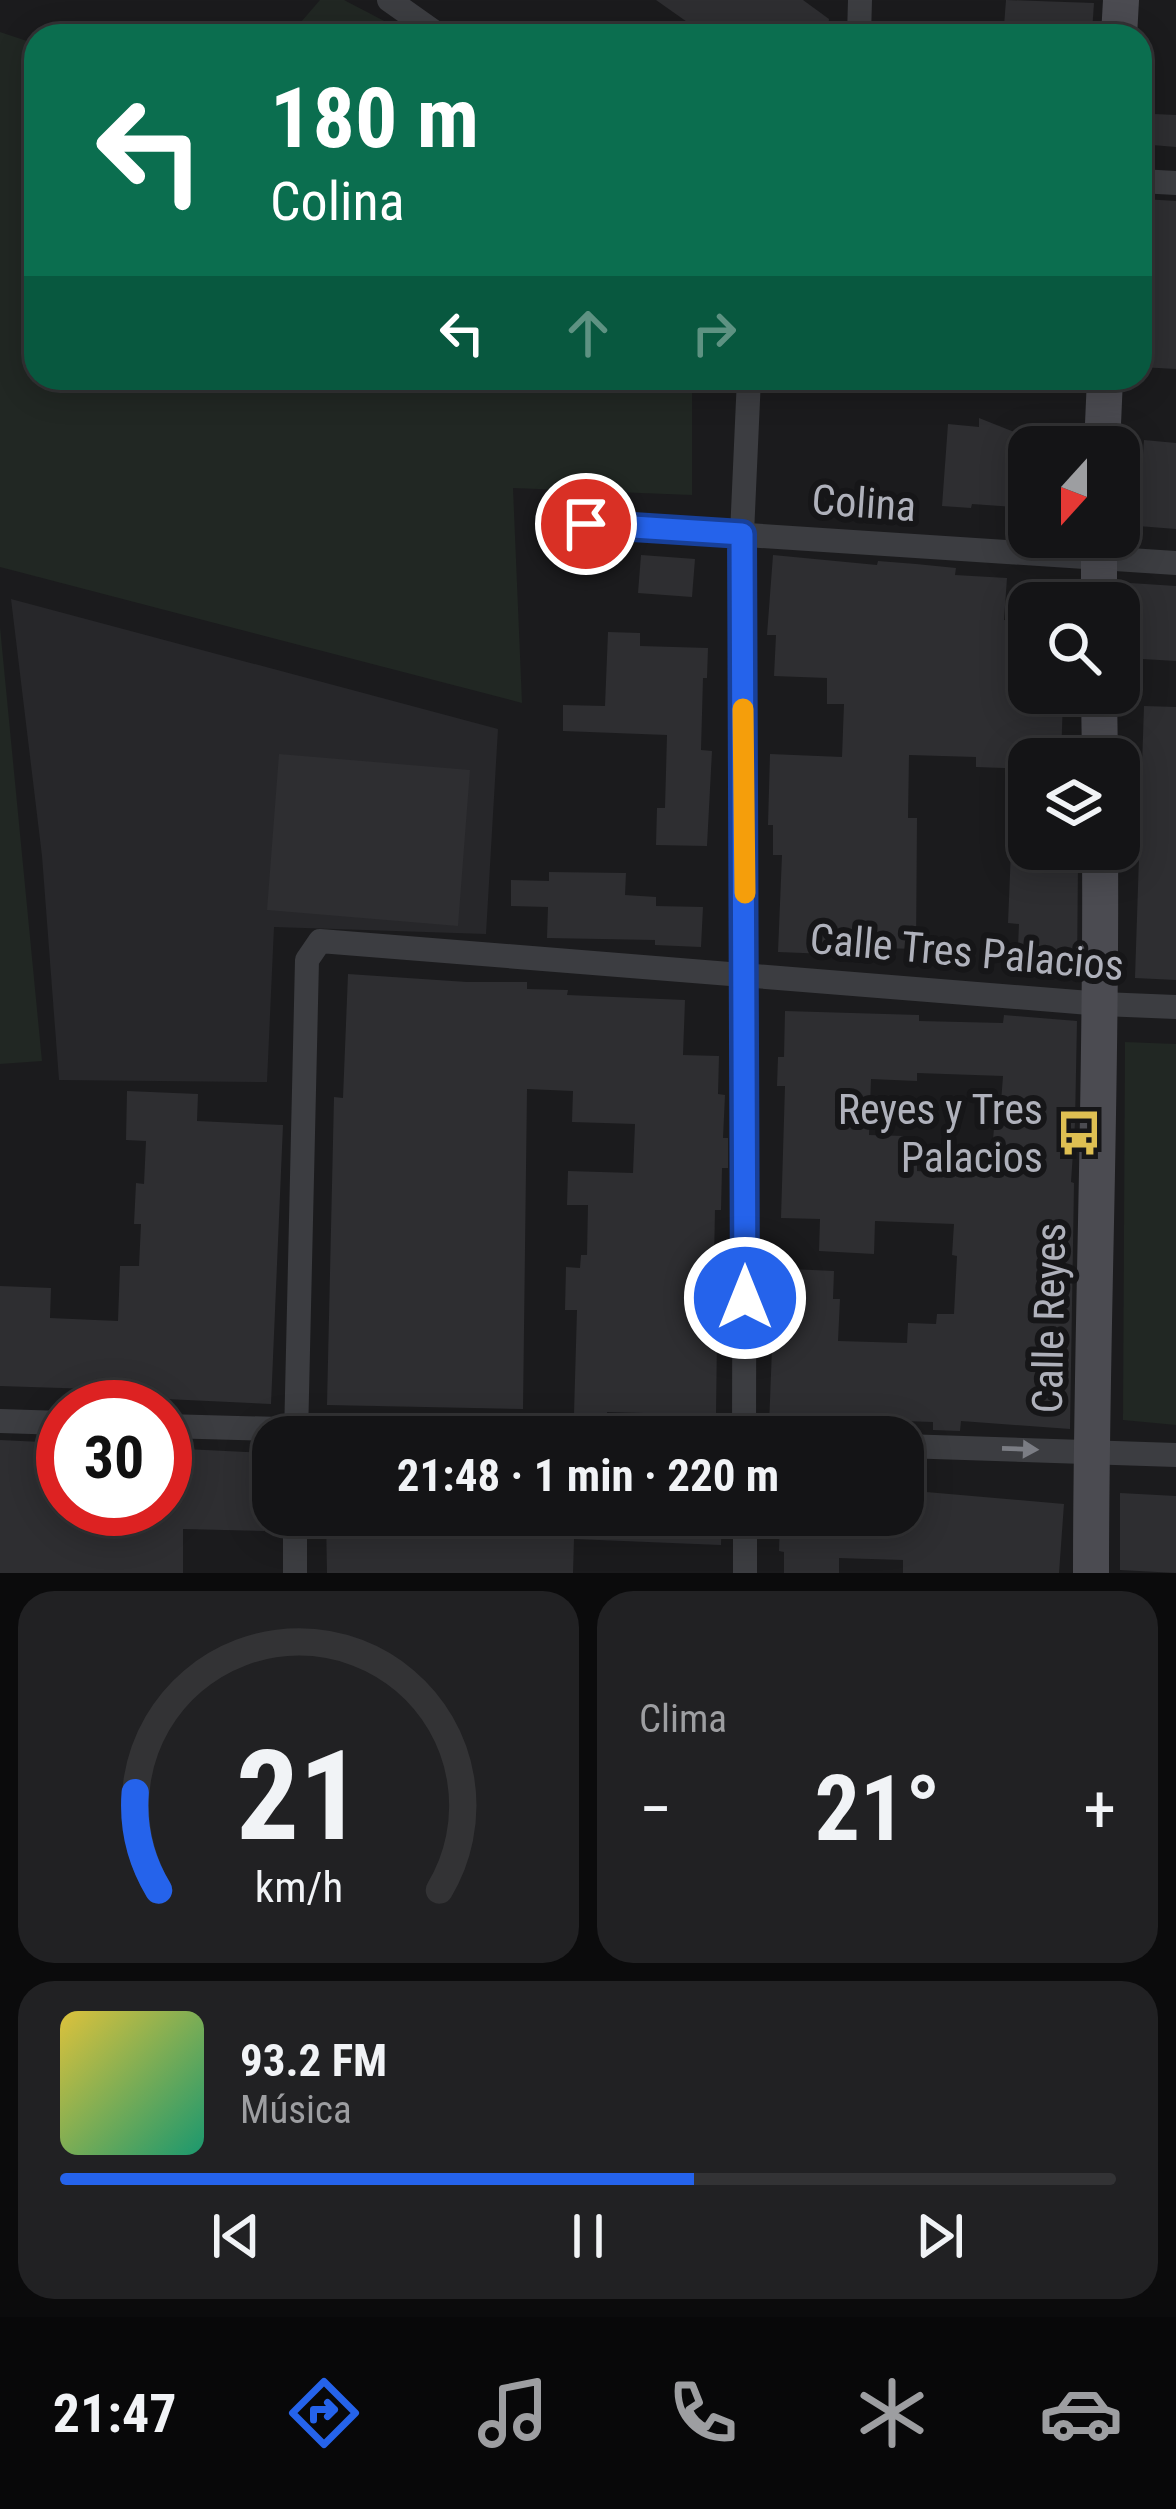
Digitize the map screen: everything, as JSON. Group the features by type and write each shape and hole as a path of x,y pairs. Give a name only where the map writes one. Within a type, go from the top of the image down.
{"street":[{"path":"389,0 423,24"},
{"path":"744,1416 742,534 748,390"},
{"path":"1103,426 1104,390"},
{"name":"Colina","path":"547,522 1008,544"},
{"name":"Colina","path":"1140,556 1176,563"},
{"name":"Calle Reyes","path":"1091,1573 1100,870"},
{"name":"Calle Tres Palacios","path":"296,1416 307,960 320,941 1176,1007"},
{"path":"0,1420 36,1422"},
{"path":"192,1428 252,1431"},
{"path":"924,1447 1176,1455"},
{"path":"295,1536 295,1573"},
{"path":"745,1536 745,1573"}],"shaded area":[{"path":"320,0 344,0 390,24 299,24"},
{"path":"0,32 24,40 24,390 692,390 692,495 513,488 522,703 0,567"},
{"path":"11,599 498,729 486,934 274,927 267,1082 59,1080 42,856"},
{"path":"0,627 42,1061 0,1064"},
{"path":"1125,1042 1176,1044 1176,1425 1123,1420"}],"building":[{"path":"656,0 803,0 829,19 828,24 690,24"},
{"path":"1006,0 1094,3 1093,24 1004,24"},
{"path":"1154,114 1176,115 1176,147 1152,145"},
{"path":"1152,200 1176,201 1176,369 1152,368"},
{"path":"979,418 1008,430 1008,507 942,506 948,424 979,427"},
{"path":"1144,440 1176,443 1176,529 1140,526"},
{"path":"641,555 695,559 692,597 638,593"},
{"path":"773,555 916,564 956,568 955,575 1007,578 1008,714 1062,714 1062,738 1008,738 1008,768 976,767 976,757 909,755 908,818 917,818 916,949 881,948 881,953 853,955 778,952 782,855 773,855 773,825 768,825 770,754 842,757 844,704 827,704 827,678 774,676 776,635 767,635"},
{"path":"1140,584 1176,586 1176,661 1140,659"},
{"path":"608,632 640,633 640,646 708,648 701,750 712,751 707,846 656,845 657,808 665,808 667,735 563,731 563,705 605,706"},
{"path":"1144,706 1176,707 1176,980 1135,978"},
{"path":"279,754 470,770 458,926 267,910"},
{"path":"1010,870 1078,870 1077,971 1017,969 1019,924 1008,923"},
{"path":"549,872 626,873 625,895 656,897 656,906 703,907 701,947 655,945 655,940 547,938 548,907 511,906 511,880 549,881"},
{"path":"348,974 527,982 527,989 568,990 567,995 685,1000 683,1055 719,1056 718,1094 725,1095 723,1138 728,1138 728,1168 722,1168 721,1210 715,1210 716,1415 574,1414 577,1310 565,1310 566,1267 580,1268 581,1255 587,1255 588,1205 567,1205 568,1171 633,1173 635,1124 572,1122 573,1091 527,1089 523,1409 327,1405 334,1097 343,1098"},
{"path":"785,1011 919,1015 919,1021 1003,1023 1004,1015 1077,1021 1070,1429 961,1421 960,1431 933,1430 933,1422 924,1422 924,1416 769,1416 773,1322 778,1322 779,1297 790,1297 791,1269 834,1271 833,1299 840,1299 838,1341 907,1343 908,1323 936,1324 937,1314 954,1314 957,1256 952,1255 954,1224 875,1221 874,1254 819,1251 820,1219 781,1218 785,1086 777,1086 778,1057 784,1057","holes":["917,1073 1003,1076 999,1129 994,1128 990,1176 917,1171 917,1159 905,1159 905,1136 869,1135 871,1079 917,1081"]},
{"path":"127,1091 198,1094 197,1121 283,1125 271,1404 192,1400 192,1380 36,1380 36,1387 0,1386 0,1286 51,1288 50,1318 118,1321 120,1266 139,1266 136,1183 144,1184 146,1141 126,1140"},
{"path":"0,1440 36,1442 36,1536 183,1536 183,1573 0,1573"},
{"path":"192,1449 252,1452 252,1531 192,1529"},
{"path":"924,1492 1064,1504 1059,1573 903,1573 903,1560 839,1558 839,1573 784,1573 784,1552 779,1551 779,1536 924,1536"},
{"path":"1120,1493 1176,1496 1176,1573 1120,1570"},
{"path":"326,1536 721,1536 721,1545 574,1539 573,1573 327,1573"}],"slow traffic":[{"path":"743,709 745,893"}],"place":[{"name":"Reyes y Tres Palacios","path":"1079,1133"}],"route":[{"path":"586,524 742,534 745,1298"}]}
